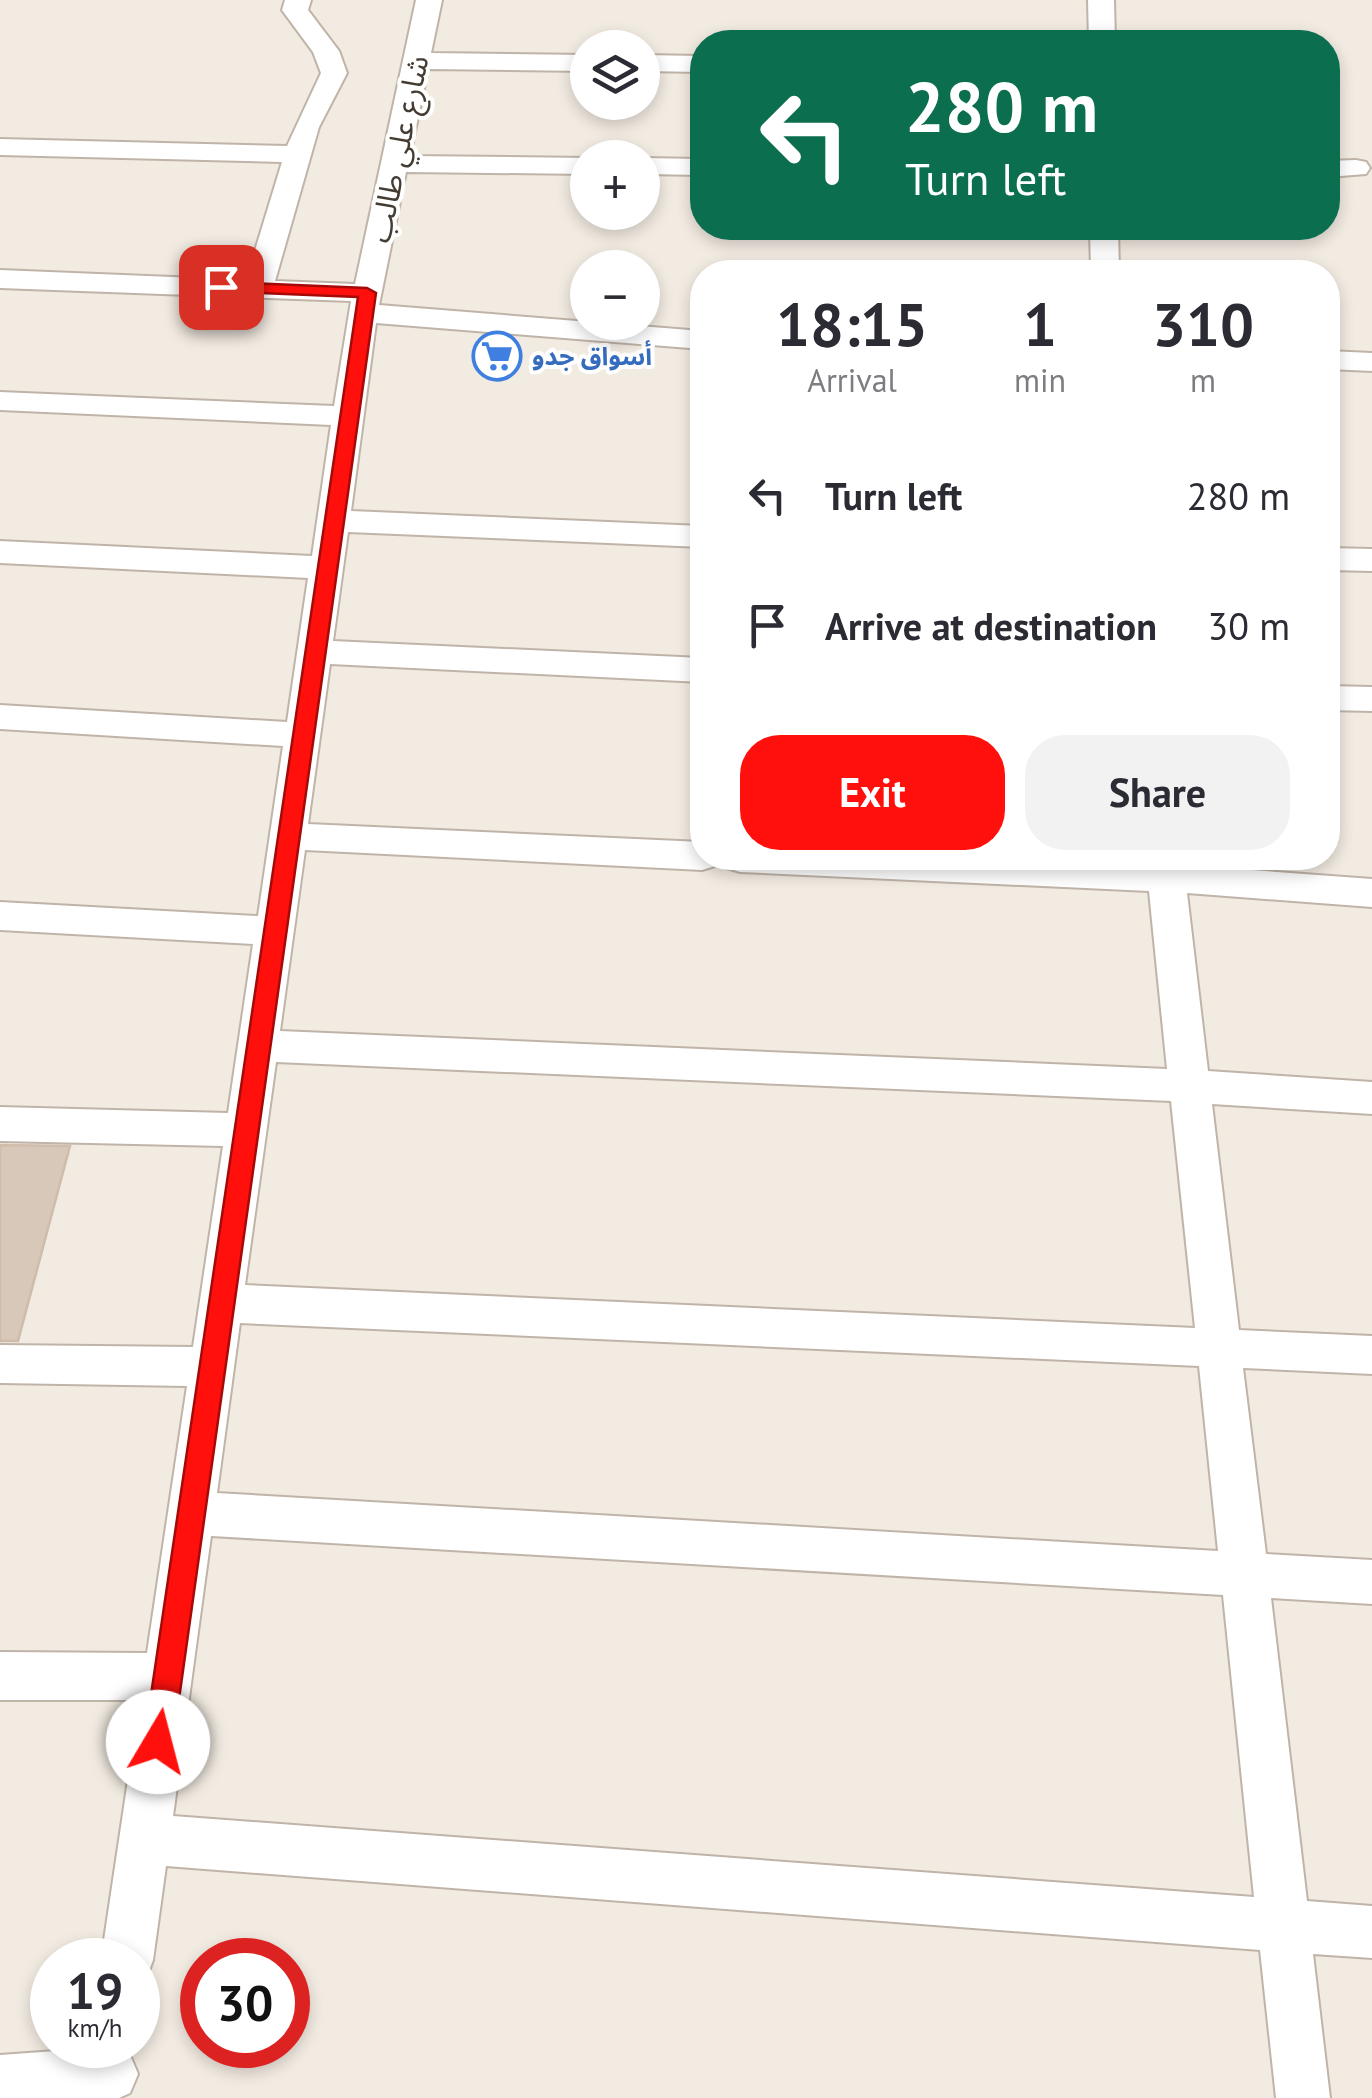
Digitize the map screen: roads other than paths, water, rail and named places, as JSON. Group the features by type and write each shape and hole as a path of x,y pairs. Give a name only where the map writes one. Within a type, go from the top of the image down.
{"street":[{"path":"258,288 306,127 328,92 334,73 326,51 295,10 298,0"},
{"name":"شارع علي طالب","path":"130,1938 365,303 419,61 428,0"},
{"path":"1101,0 1102,30"},
{"path":"419,61 570,62"},
{"path":"660,63 690,64"},
{"path":"0,147 298,154"},
{"path":"396,164 570,166"},
{"path":"660,166 690,167"},
{"path":"1340,168 1356,168"},
{"path":"0,279 258,288 690,339"},
{"path":"1340,361 1372,362"},
{"path":"0,401 348,416"},
{"path":"333,521 690,536"},
{"path":"0,552 327,568"},
{"path":"1340,560 1372,560"},
{"path":"315,652 690,669"},
{"path":"1340,699 1372,700"},
{"path":"0,717 303,735"},
{"path":"288,836 690,855"},
{"path":"1165,870 1303,2098"},
{"path":"1182,870 1372,893"},
{"path":"0,916 275,931"},
{"path":"258,1046 1190,1086 1372,1098"},
{"path":"0,1124 246,1130"},
{"path":"222,1303 1372,1355"},
{"path":"0,1364 212,1367"},
{"path":"192,1514 1372,1582"},
{"path":"0,1676 168,1677"},
{"path":"144,1840 1372,1932"},
{"path":"0,2082 111,2072"}],"place":[{"name":"أسواق جدو","path":"497,356"}]}
